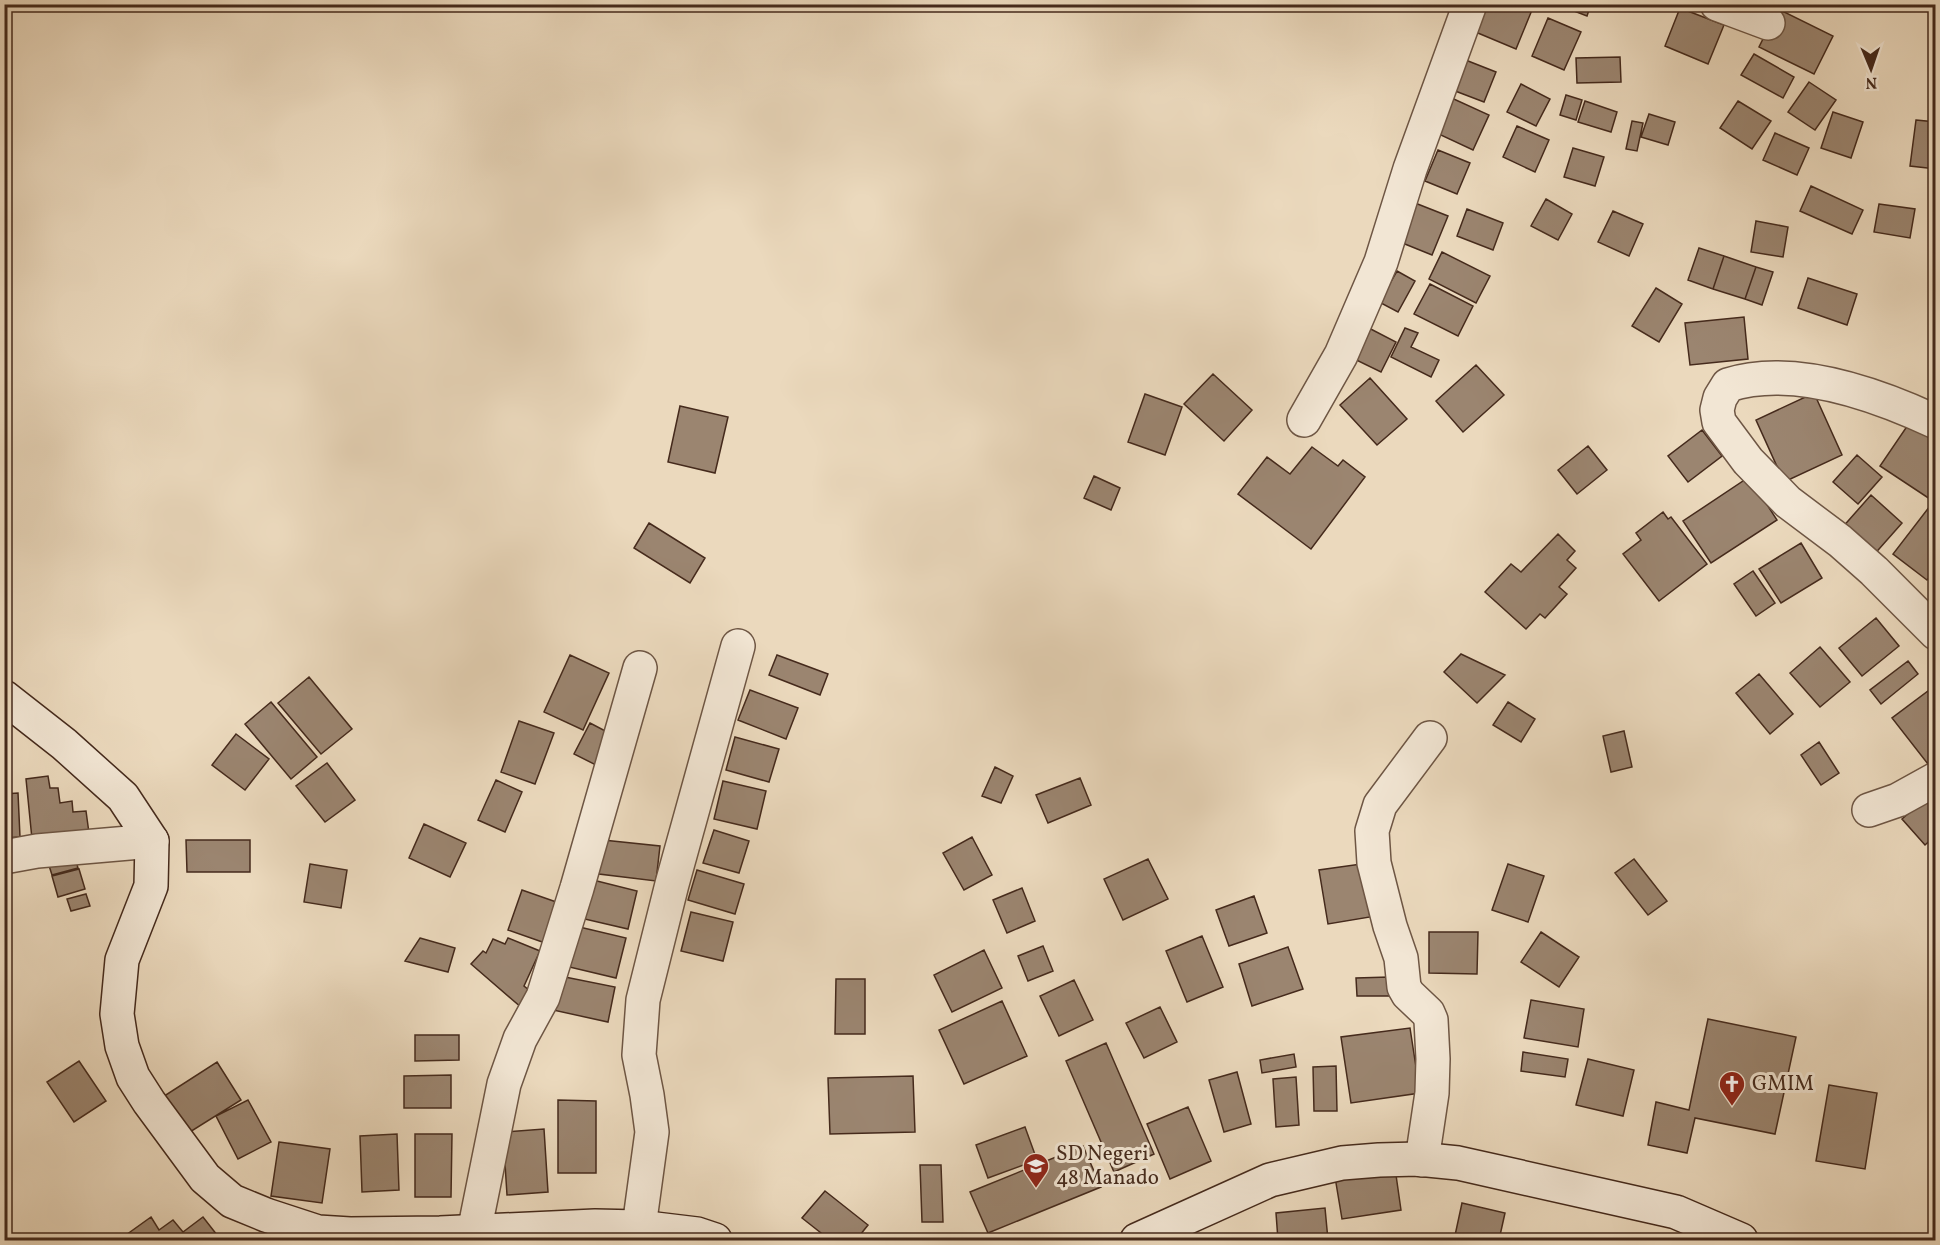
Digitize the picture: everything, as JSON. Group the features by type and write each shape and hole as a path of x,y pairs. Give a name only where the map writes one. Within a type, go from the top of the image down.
{"street":[{"path":"1304,420 1341,356 1381,262 1410,169 1470,4"},
{"path":"1717,4 1768,23"},
{"path":"1935,422 1905,408 1843,387 1800,380 1750,380 1728,386 1720,398 1717,411 1719,422 1748,461 1780,494 1874,571 1935,633"},
{"path":"639,1227 652,1132 639,1055 643,1000 672,884 738,646"},
{"path":"474,1232 504,1084 520,1039 543,997 640,668"},
{"path":"4,697 64,744 123,797 152,842 151,886 122,960 117,1014 122,1046 133,1077 149,1102 205,1178 232,1201 318,1232 440,1237 474,1232 595,1226 639,1227 697,1234 715,1240"},
{"path":"1422,1160 1432,1093 1431,1020 1428,1013 1408,994 1404,987 1401,958 1390,926 1374,863 1372,831 1380,805 1430,738"},
{"path":"1869,810 1898,800 1935,779"},
{"path":"4,857 37,851 152,842"},
{"path":"1137,1240 1270,1180 1342,1163 1379,1160 1458,1163 1676,1212 1741,1240"}],"building":[{"path":"1476,4 1519,4 1532,10 1516,49 1466,28"},
{"path":"1556,4 1591,4 1587,16"},
{"path":"1680,8 1724,25 1708,64 1665,46"},
{"path":"1778,9 1833,36 1814,74 1759,47"},
{"path":"1548,18 1581,32 1564,70 1532,56"},
{"path":"1754,54 1794,77 1783,98 1741,75"},
{"path":"1620,57 1621,82 1577,83 1576,58"},
{"path":"1463,59 1496,72 1484,102 1450,89"},
{"path":"1809,82 1836,100 1815,130 1788,112"},
{"path":"1521,84 1550,99 1536,126 1507,112"},
{"path":"1445,95 1489,115 1473,150 1430,130"},
{"path":"1566,95 1582,100 1576,120 1560,115"},
{"path":"1585,101 1617,112 1611,132 1578,122"},
{"path":"1738,101 1771,121 1752,149 1720,128"},
{"path":"1833,112 1863,122 1851,158 1821,148"},
{"path":"1649,114 1675,122 1668,145 1641,137"},
{"path":"1916,120 1936,122 1936,169 1910,166"},
{"path":"1632,121 1643,123 1637,151 1626,149"},
{"path":"1517,126 1549,140 1535,172 1503,157"},
{"path":"1775,133 1809,148 1797,175 1763,160"},
{"path":"1573,148 1604,157 1595,186 1564,177"},
{"path":"1438,150 1470,163 1457,194 1425,181"},
{"path":"1811,186 1863,210 1852,234 1800,211"},
{"path":"1546,199 1572,214 1558,240 1531,226"},
{"path":"1410,201 1448,216 1432,255 1395,240"},
{"path":"1879,204 1915,209 1910,238 1874,232"},
{"path":"1467,209 1503,223 1493,250 1457,236"},
{"path":"1613,211 1643,224 1629,256 1598,242"},
{"path":"1756,221 1788,227 1783,257 1751,252"},
{"path":"1699,248 1724,256 1713,289 1688,280"},
{"path":"1442,252 1490,276 1476,303 1429,279"},
{"path":"1724,256 1756,267 1745,299 1713,289"},
{"path":"1756,267 1773,272 1762,305 1745,299"},
{"path":"1397,271 1415,281 1398,312 1379,302"},
{"path":"1808,278 1857,294 1847,325 1798,308"},
{"path":"1430,284 1473,306 1458,336 1414,314"},
{"path":"1656,288 1682,304 1659,342 1632,326"},
{"path":"1744,317 1748,359 1690,365 1685,323"},
{"path":"1363,325 1396,342 1381,372 1348,356"},
{"path":"1405,328 1418,333 1411,347 1439,360 1431,377 1391,357"},
{"path":"1476,365 1504,395 1463,432 1436,401"},
{"path":"1213,374 1252,410 1224,441 1184,404"},
{"path":"1370,378 1407,419 1377,445 1340,405"},
{"path":"1814,393 1842,455 1784,482 1756,420"},
{"path":"1145,394 1182,407 1165,455 1128,442"},
{"path":"680,406 728,417 715,473 668,462"},
{"path":"1912,419 1936,435 1936,503 1880,466"},
{"path":"1702,430 1722,456 1688,482 1668,456"},
{"path":"1588,446 1607,470 1577,494 1558,470"},
{"path":"1312,447 1338,466 1343,460 1365,477 1311,549 1238,494 1267,457 1290,474"},
{"path":"1857,455 1882,477 1858,504 1833,482"},
{"path":"1094,476 1120,488 1111,510 1084,498"},
{"path":"1749,477 1777,520 1711,563 1683,521"},
{"path":"1871,495 1902,523 1872,557 1841,529"},
{"path":"1930,506 1936,510 1936,569 1927,580 1893,554"},
{"path":"1663,512 1668,519 1671,517 1707,564 1659,601 1623,554 1641,540 1636,533"},
{"path":"649,523 705,558 690,583 634,548"},
{"path":"1558,534 1575,551 1567,560 1576,568 1559,587 1567,594 1545,618 1540,614 1526,629 1485,592 1511,564 1521,572"},
{"path":"1801,543 1822,578 1781,603 1759,569"},
{"path":"1753,571 1775,603 1756,616 1734,584"},
{"path":"1876,618 1899,646 1862,676 1839,648"},
{"path":"1820,647 1850,682 1820,707 1790,673"},
{"path":"1461,654 1505,675 1477,703 1444,672"},
{"path":"570,655 609,673 583,730 544,712"},
{"path":"777,655 828,674 820,695 769,675"},
{"path":"1908,661 1918,674 1881,704 1870,690"},
{"path":"1759,674 1793,714 1770,734 1736,693"},
{"path":"309,677 352,729 321,754 278,703"},
{"path":"1936,685 1936,772 1935,773 1892,718"},
{"path":"750,690 798,708 786,739 738,720"},
{"path":"271,702 317,757 291,779 245,724"},
{"path":"1508,702 1535,719 1521,742 1493,725"},
{"path":"519,721 554,733 535,784 501,772"},
{"path":"590,723 615,736 600,767 574,754"},
{"path":"1624,731 1632,767 1611,772 1603,736"},
{"path":"236,734 269,759 245,790 212,765"},
{"path":"735,737 779,749 769,782 726,770"},
{"path":"1819,742 1839,773 1821,785 1801,755"},
{"path":"327,763 355,800 325,822 296,786"},
{"path":"995,767 1013,776 1001,803 982,796"},
{"path":"48,776 50,788 58,788 60,803 72,801 73,812 86,811 89,833 32,839 26,779"},
{"path":"1080,778 1091,805 1048,823 1036,795"},
{"path":"496,780 522,792 505,832 478,820"},
{"path":"723,781 766,791 757,829 714,819"},
{"path":"18,793 20,837 4,838 4,794"},
{"path":"1926,798 1936,808 1936,835 1925,845 1902,819"},
{"path":"424,824 466,843 450,877 409,858"},
{"path":"714,830 749,841 739,873 703,863"},
{"path":"972,837 992,875 964,890 943,853"},
{"path":"186,840 250,840 250,872 187,872"},
{"path":"603,840 660,846 656,881 599,874"},
{"path":"72,848 78,868 52,875 46,856"},
{"path":"1148,859 1168,899 1123,920 1104,879"},
{"path":"1634,859 1667,901 1648,915 1615,873"},
{"path":"310,864 347,870 341,908 304,902"},
{"path":"1361,864 1370,917 1328,924 1319,870"},
{"path":"1508,864 1544,876 1528,922 1492,910"},
{"path":"79,869 85,889 58,897 52,876"},
{"path":"697,870 744,884 735,914 688,900"},
{"path":"585,878 637,891 628,929 576,917"},
{"path":"1022,888 1035,921 1007,933 993,900"},
{"path":"522,890 562,904 548,944 508,930"},
{"path":"86,894 90,906 71,911 67,899"},
{"path":"1254,896 1267,933 1229,946 1216,910"},
{"path":"691,912 733,922 723,961 681,951"},
{"path":"571,925 626,938 616,978 561,965"},
{"path":"1429,932 1478,932 1477,974 1429,973"},
{"path":"1541,932 1579,957 1559,987 1521,962"},
{"path":"1202,936 1223,987 1187,1002 1166,951"},
{"path":"420,938 455,948 448,972 405,961"},
{"path":"508,938 540,951 524,986 534,994 522,1008 471,964 483,951 486,953 493,939 505,944"},
{"path":"1043,946 1053,971 1028,981 1018,956"},
{"path":"1288,947 1303,989 1252,1006 1239,964"},
{"path":"984,950 1002,988 952,1012 934,975"},
{"path":"560,976 615,987 608,1022 553,1010"},
{"path":"1389,977 1389,996 1357,996 1356,978"},
{"path":"836,979 865,979 865,1034 835,1034"},
{"path":"1074,980 1093,1020 1059,1036 1040,996"},
{"path":"1531,1000 1584,1009 1578,1047 1524,1038"},
{"path":"1002,1001 1027,1056 964,1084 939,1030"},
{"path":"1160,1007 1177,1042 1144,1058 1126,1023"},
{"path":"1708,1019 1796,1037 1775,1134 1695,1118 1687,1153 1648,1145 1656,1102 1689,1110"},
{"path":"1410,1028 1420,1093 1351,1103 1341,1037"},
{"path":"415,1035 459,1035 459,1060 415,1061"},
{"path":"1106,1043 1154,1154 1114,1172 1066,1061"},
{"path":"1523,1052 1568,1059 1565,1077 1521,1071"},
{"path":"1294,1054 1296,1067 1262,1073 1260,1060"},
{"path":"1588,1059 1634,1070 1623,1116 1576,1105"},
{"path":"79,1061 106,1101 74,1122 47,1082"},
{"path":"217,1062 241,1100 182,1137 158,1100"},
{"path":"1336,1066 1337,1111 1314,1111 1313,1067"},
{"path":"1237,1072 1251,1124 1224,1132 1209,1080"},
{"path":"451,1075 451,1108 404,1108 404,1076"},
{"path":"913,1076 915,1132 830,1134 828,1078"},
{"path":"1296,1077 1299,1125 1276,1127 1273,1079"},
{"path":"1829,1085 1877,1093 1865,1169 1816,1161"},
{"path":"248,1100 271,1142 238,1159 216,1116"},
{"path":"558,1100 596,1101 596,1173 558,1173"},
{"path":"1188,1107 1211,1161 1170,1179 1147,1124"},
{"path":"1025,1127 1037,1160 988,1178 976,1145"},
{"path":"544,1129 548,1192 507,1195 503,1132"},
{"path":"397,1134 399,1190 362,1192 360,1136"},
{"path":"415,1134 452,1134 451,1197 415,1197"},
{"path":"279,1142 330,1149 322,1203 271,1196"},
{"name":"SD Negeri 48 Manado","path":"1083,1146 1101,1187 988,1233 970,1192"},
{"path":"920,1165 941,1165 943,1222 922,1222"},
{"path":"1395,1168 1401,1210 1342,1219 1335,1177"},
{"path":"825,1191 868,1225 856,1240 830,1240 802,1218"},
{"path":"1462,1203 1505,1213 1499,1240 1454,1240"},
{"path":"1325,1208 1328,1240 1278,1240 1276,1213"},
{"path":"151,1217 159,1230 173,1220 183,1232 203,1217 221,1240 119,1240"}],"place":[{"name":"GMIM","path":"1732,1107"},
{"name":"SD Negeri 48 Manado","path":"1036,1189"}]}
